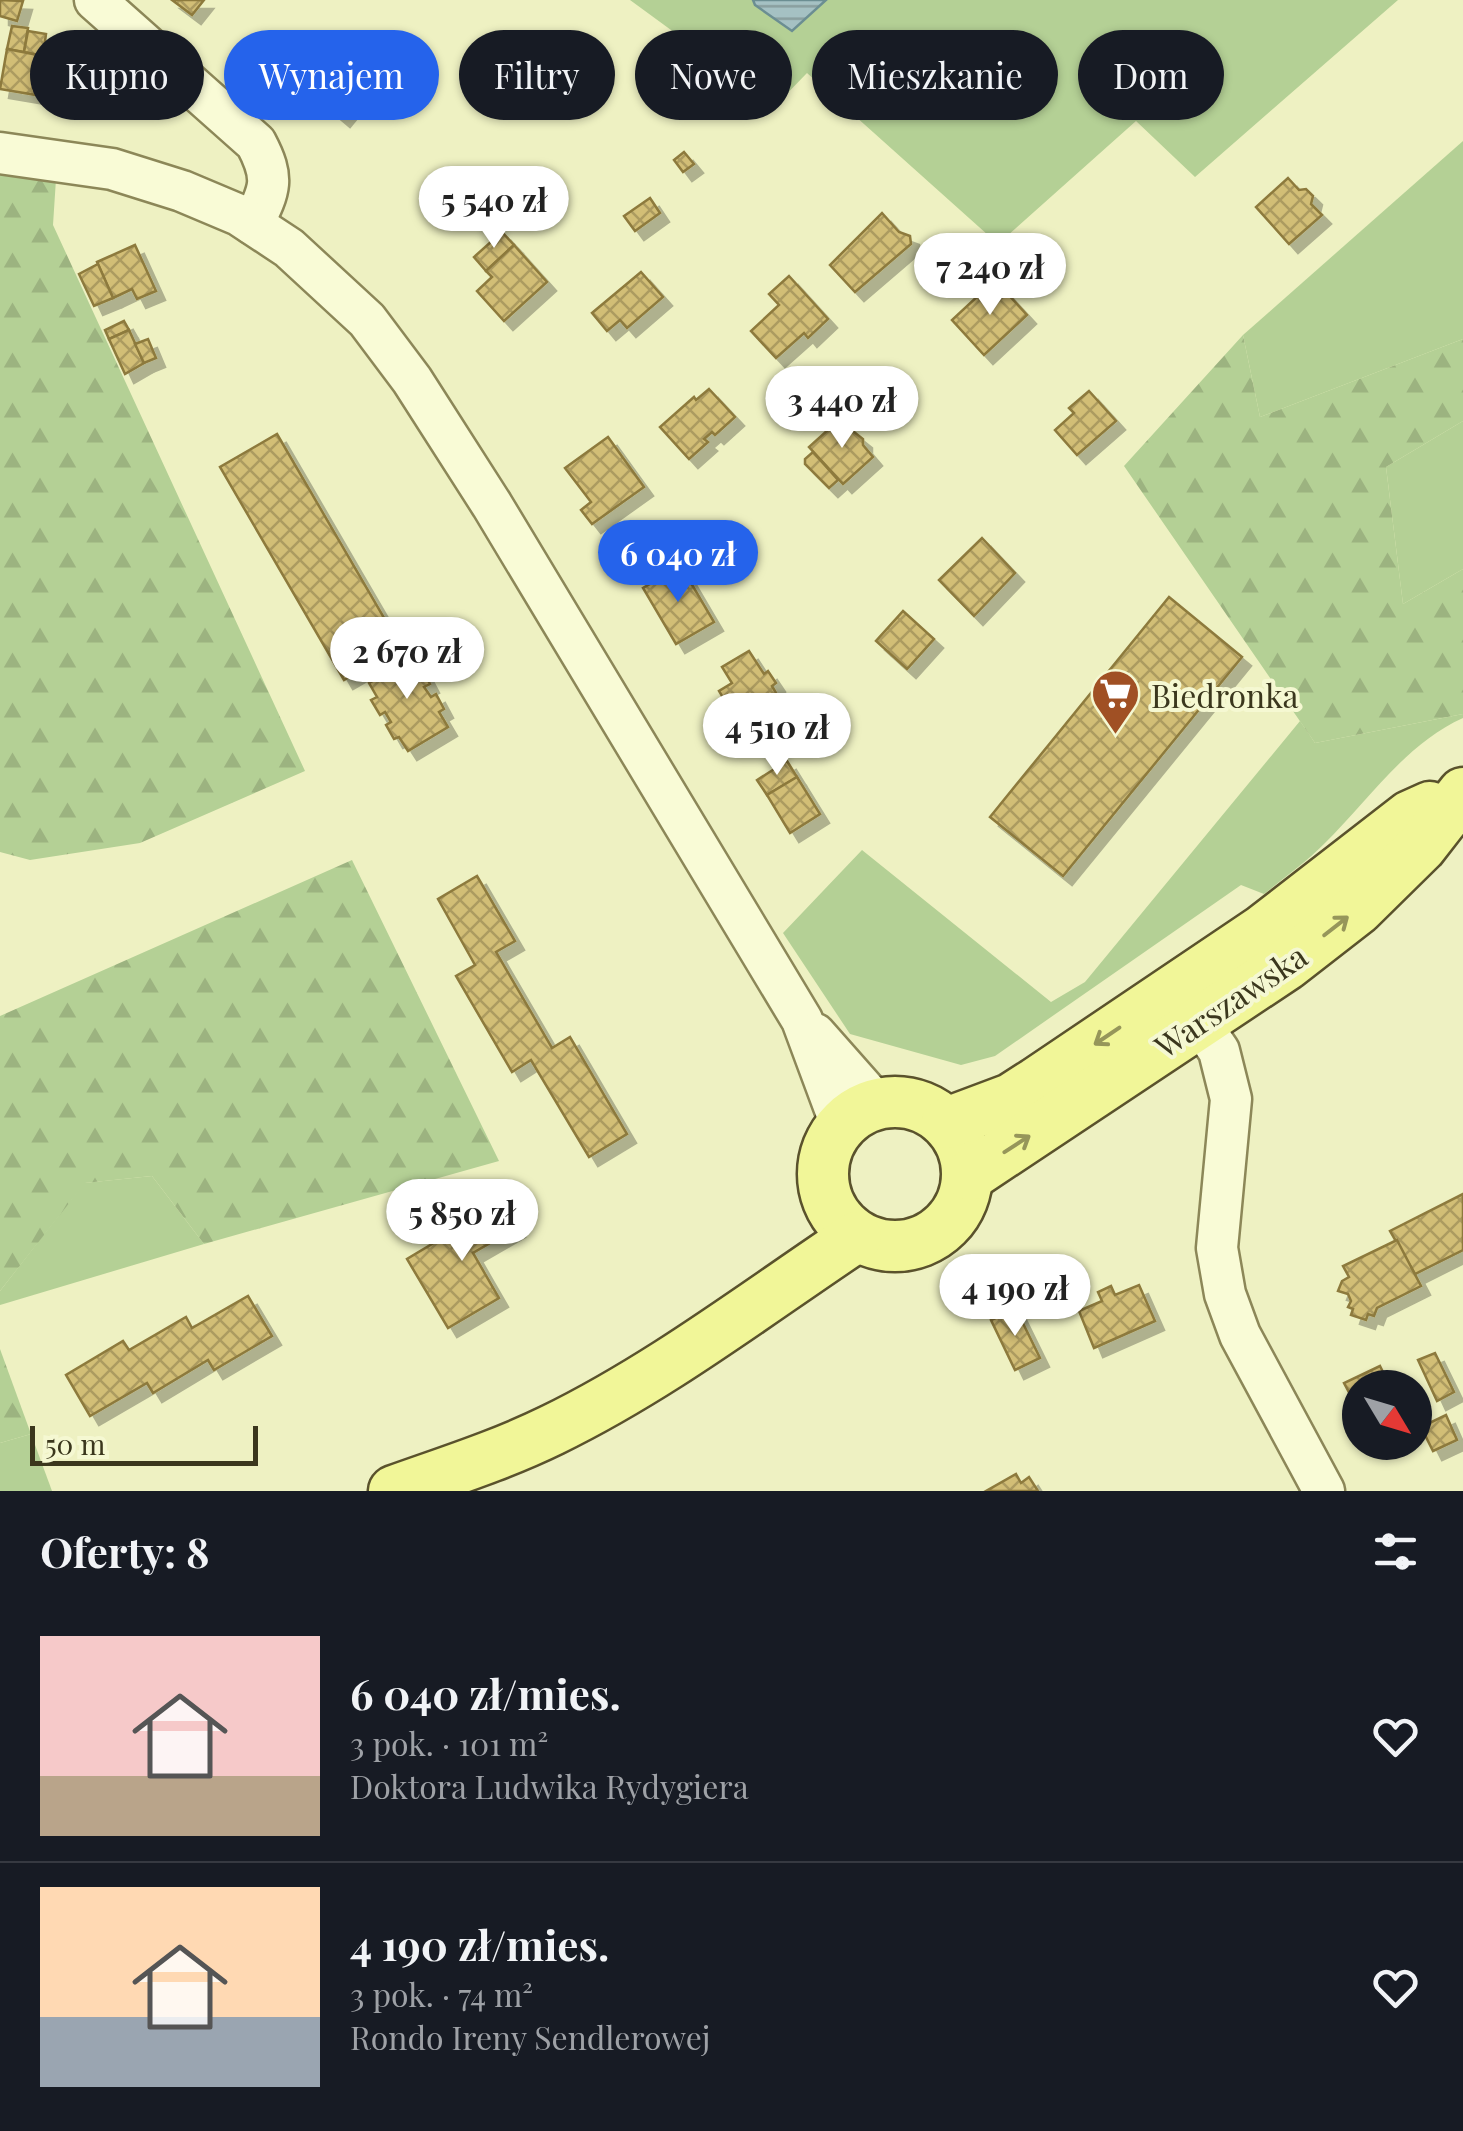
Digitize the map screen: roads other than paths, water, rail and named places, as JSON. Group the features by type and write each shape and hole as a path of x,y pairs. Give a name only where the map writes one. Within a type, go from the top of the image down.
{"main road":[{"name":"Warszawska","path":"947,1123 1011,1099 1188,1006 1286,965 1358,909 1421,846 1463,792"},
{"name":"Warszawska","path":"970,1175 1188,1006"},
{"path":"892,1100 911,1104 947,1123 964,1152 970,1175 954,1216 942,1230 925,1241 886,1247 842,1218 822,1168 826,1152 858,1114 892,1100"},
{"path":"394,1491 549,1431 646,1378 691,1347 842,1218"}],"street":[{"path":"96,0 256,143 270,170 268,195 253,224"},
{"path":"0,153 112,169 182,191 253,224 289,248 367,320 412,380 492,505 858,1114"},
{"path":"1188,1006 1219,1051 1231,1099 1217,1248 1224,1294 1240,1335 1324,1491"}],"water":[{"path":"753,0 826,0 792,31"}],"place":[{"name":"Biedronka","path":"1116,736"}]}
